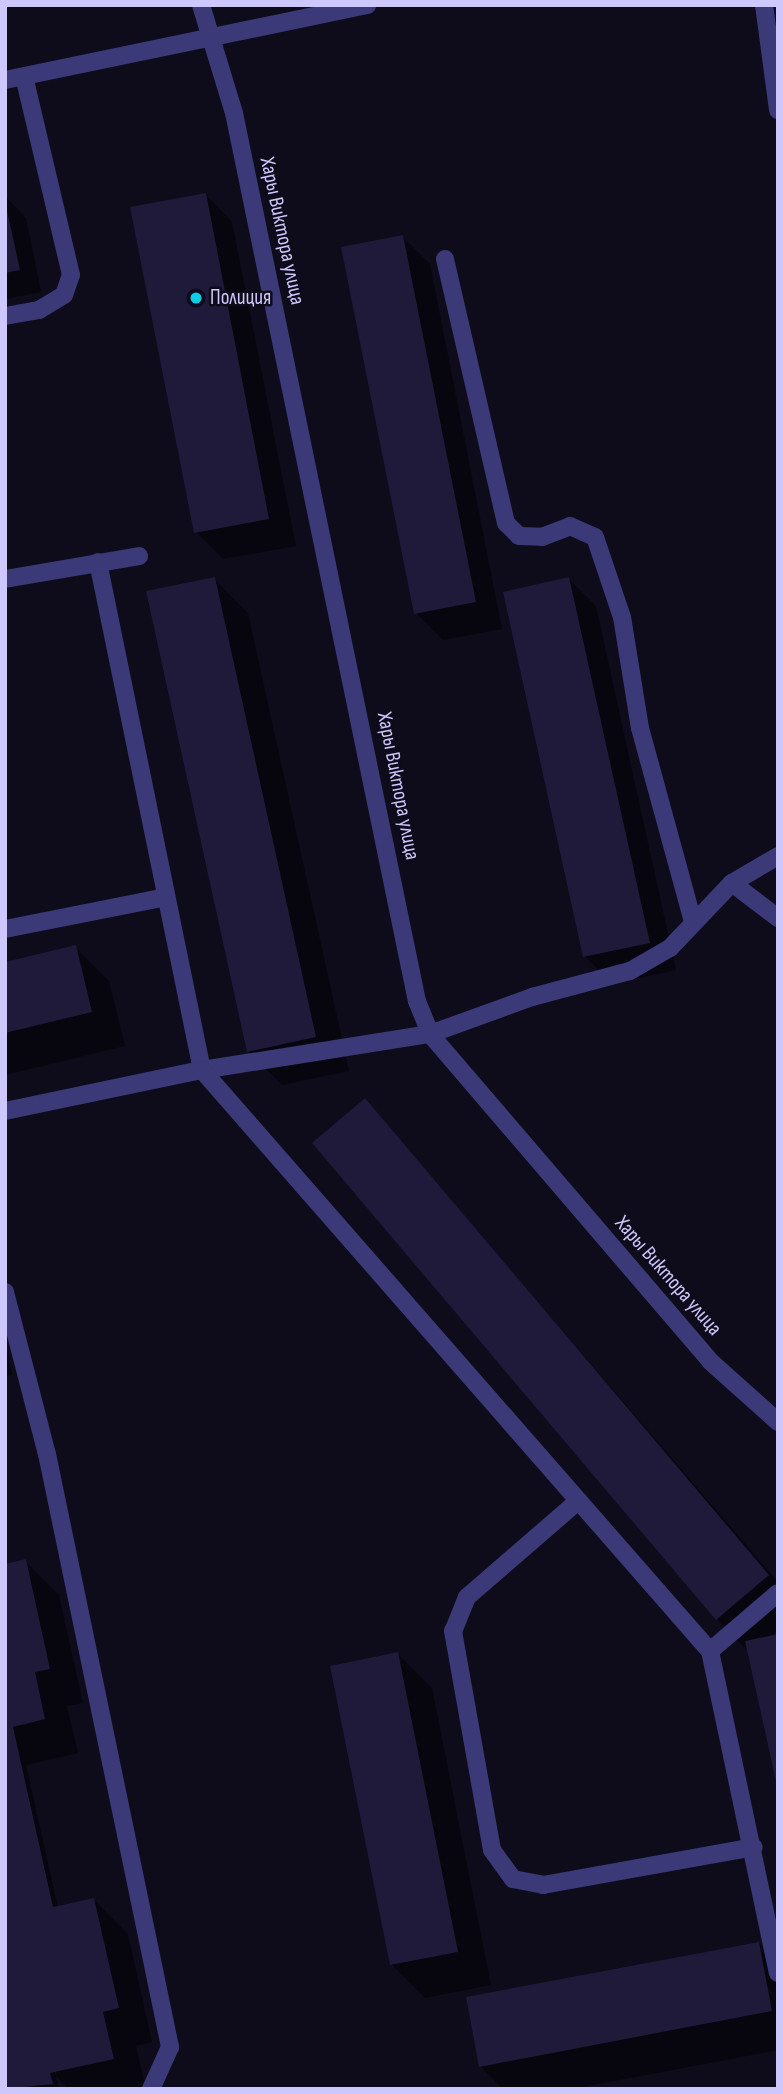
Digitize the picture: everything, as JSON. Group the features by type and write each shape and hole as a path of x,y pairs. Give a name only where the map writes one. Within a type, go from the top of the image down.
{"street":[{"name":"Хары Виктора улица","path":"201,5 208,39 233,113 417,1001 430,1034 711,1362 778,1422"},
{"path":"5,80 368,5"},
{"path":"764,5 773,35 778,110"},
{"path":"5,316 39,310 64,295 71,275 24,76"},
{"path":"446,258 506,523 519,536 542,537 570,526 595,537 622,617 640,728 692,922"},
{"path":"5,579 139,556"},
{"path":"98,562 202,1070 710,1651 754,1847 778,1973"},
{"path":"5,1111 202,1070 430,1034 532,997 630,971 670,948 732,883 778,856"},
{"path":"732,883 778,918"},
{"path":"5,929 166,897"},
{"path":"5,1292 47,1454 170,2047 151,2089"},
{"path":"578,1501 467,1597 453,1631 492,1850 513,1880 543,1885 754,1847"},
{"path":"710,1651 778,1593"}],"building":[{"path":"206,193 269,519 194,533 130,207"},
{"path":"5,201 20,270 5,273"},
{"path":"403,235 476,602 414,614 341,247"},
{"path":"215,577 316,1037 247,1052 146,591"},
{"path":"569,577 650,943 583,957 503,592"},
{"path":"76,945 92,1012 5,1033 5,962"},
{"path":"365,1098 769,1575 716,1620 312,1143"},
{"path":"26,1559 50,1669 35,1672 45,1719 13,1727 53,1907 94,1898 119,2008 103,2012 114,2059 50,2073 53,2084 5,2089 5,1564"},
{"path":"778,1634 778,1786 777,1786 745,1641"},
{"path":"398,1652 458,1952 390,1965 330,1666"},
{"path":"759,1942 772,2011 479,2067 466,1997"}],"place":[{"name":"Полиция","path":"196,298"}]}
